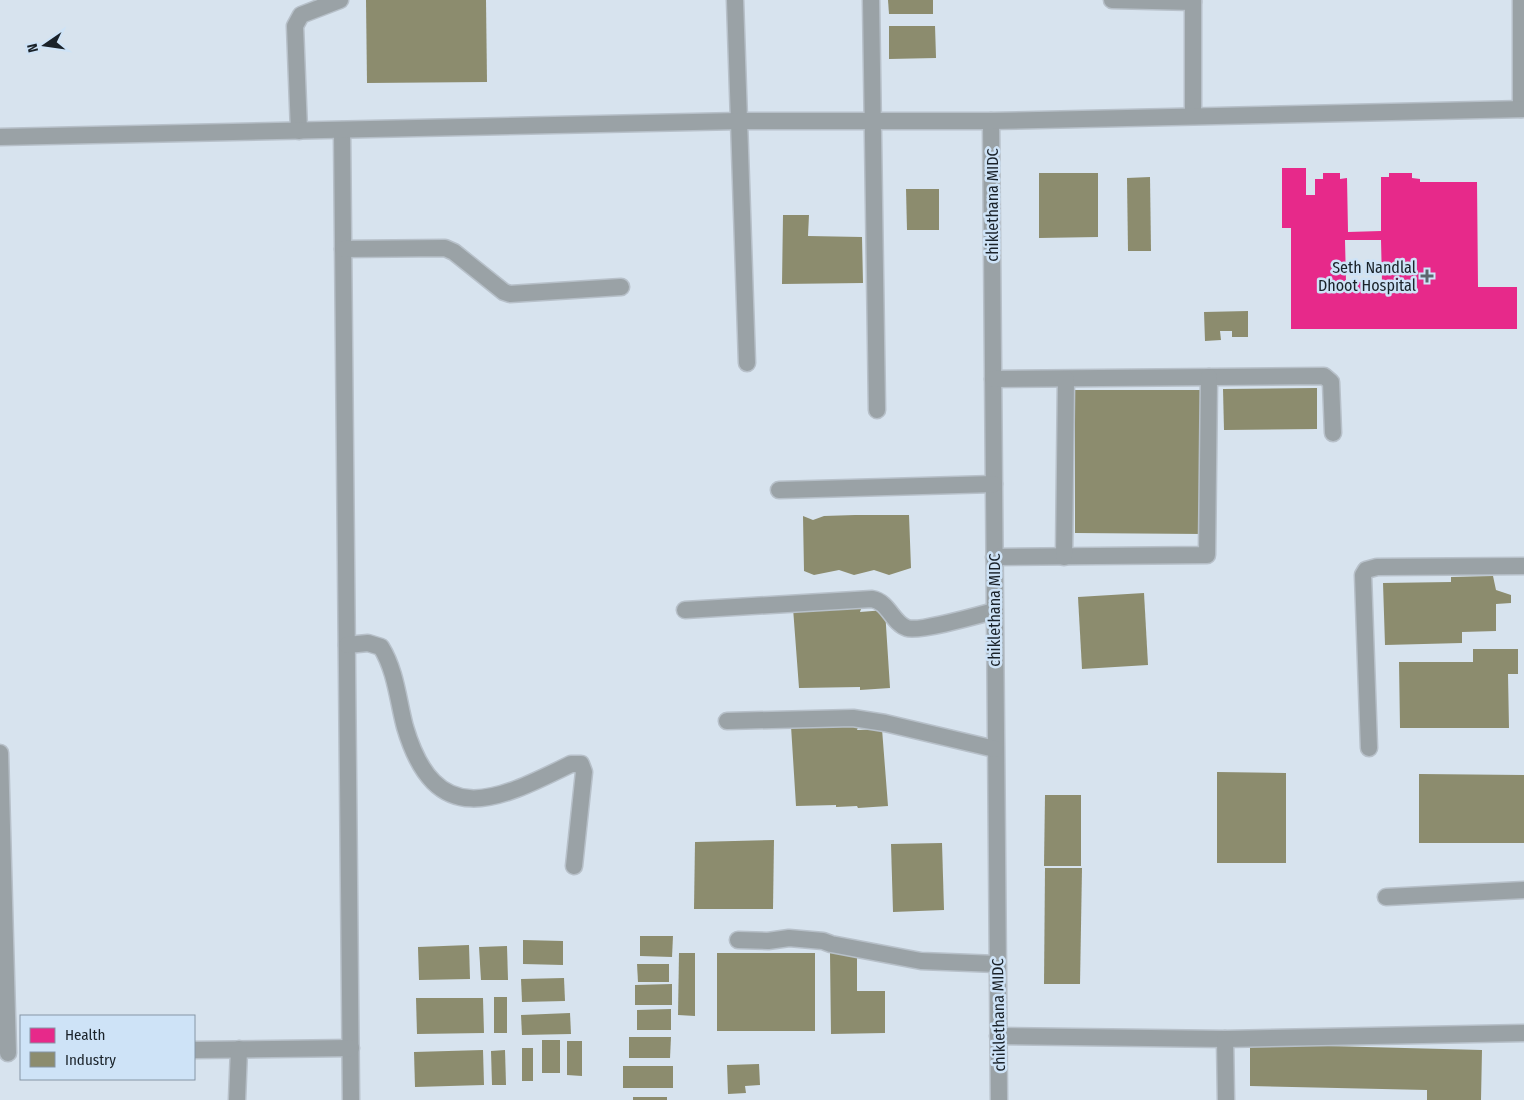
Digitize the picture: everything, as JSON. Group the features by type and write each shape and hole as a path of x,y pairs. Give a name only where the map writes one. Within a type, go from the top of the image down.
{"street":[{"path":"299,131 295,26 301,15 340,0"},
{"path":"735,0 747,363"},
{"path":"871,0 877,410"},
{"path":"1112,0 1193,1 1193,116"},
{"path":"0,138 739,121 991,121 1523,109 1521,0"},
{"name":"chiklethana MIDC","path":"991,121 999,1100"},
{"path":"342,130 351,1100"},
{"path":"343,249 445,248 454,252 504,292 510,294 620,287"},
{"path":"993,379 1324,376 1331,382 1333,433"},
{"path":"994,557 1207,555 1209,378"},
{"path":"1064,557 1066,379"},
{"path":"779,490 994,484"},
{"path":"1369,748 1363,575 1366,570 1377,567 1524,566"},
{"path":"686,610 872,599 881,602 901,624 914,629 994,611"},
{"path":"347,645 368,643 381,647 388,658 406,729 419,761 428,776 448,793 475,798 497,796 521,789 571,764 581,764 584,772 574,866"},
{"path":"727,721 853,718 886,723 995,749"},
{"path":"0,753 10,1053"},
{"path":"1386,897 1524,890"},
{"path":"738,940 768,941 789,938 822,941 921,962 997,964"},
{"path":"998,1036 1225,1039 1524,1033"},
{"path":"1225,1039 1226,1100"},
{"path":"195,1050 351,1048"},
{"path":"237,1100 239,1049"}],"building: Health":[{"path":"1282,168 1306,168 1306,195 1315,195 1315,179 1323,179 1323,173 1340,173 1340,179 1347,178 1348,232 1381,231 1381,177 1389,177 1389,173 1412,173 1412,178 1420,179 1420,182 1477,182 1478,287 1517,287 1517,329 1291,329 1291,228 1282,228","holes":["1345,240 1381,240 1382,282 1346,282"]}],"building: Industry":[{"path":"366,0 486,0 487,82 367,83"},
{"path":"888,0 933,0 933,14 889,14"},
{"path":"889,26 935,26 936,58 889,59"},
{"path":"1039,173 1098,173 1098,237 1039,238"},
{"path":"1150,177 1151,251 1128,251 1127,178"},
{"path":"906,189 939,189 939,230 907,230"},
{"path":"783,215 809,215 808,236 862,237 863,283 782,284"},
{"path":"1248,311 1248,337 1232,337 1232,331 1220,331 1221,340 1205,341 1204,312"},
{"path":"1317,388 1317,429 1224,430 1223,389"},
{"path":"1075,390 1203,390 1203,534 1075,533"},
{"path":"909,515 911,568 889,575 874,570 854,575 839,570 814,575 804,571 803,516 813,520 824,516"},
{"path":"1493,576 1496,590 1511,595 1511,603 1496,604 1496,631 1462,632 1462,643 1385,645 1383,583 1451,582 1451,577"},
{"path":"1144,593 1148,665 1082,669 1078,597"},
{"path":"862,606 860,612 885,610 890,688 860,690 860,687 799,688 793,608 840,607 838,609"},
{"path":"1473,649 1518,649 1518,674 1508,674 1509,728 1400,728 1399,662 1473,662"},
{"path":"816,724 814,728 859,725 857,730 882,729 888,806 858,808 857,806 836,807 836,805 796,806 791,726"},
{"path":"1217,772 1286,773 1286,863 1217,863"},
{"path":"1419,774 1524,775 1524,843 1419,843"},
{"path":"1045,795 1081,795 1081,866 1044,866"},
{"path":"774,840 773,909 694,909 695,842"},
{"path":"942,843 944,910 893,912 891,844"},
{"path":"1045,868 1082,868 1080,984 1044,984"},
{"path":"640,936 673,936 672,957 640,956"},
{"path":"523,940 563,941 563,965 523,964"},
{"path":"469,945 470,979 419,980 418,947"},
{"path":"507,946 508,980 481,980 479,947"},
{"path":"679,953 695,953 695,1016 678,1015"},
{"path":"717,953 815,953 815,1031 717,1031"},
{"path":"830,953 857,953 857,991 885,991 885,1033 831,1034"},
{"path":"637,964 669,964 669,982 638,982"},
{"path":"564,978 565,1001 522,1002 521,979"},
{"path":"672,984 672,1005 635,1005 635,985"},
{"path":"494,997 507,997 507,1033 494,1033"},
{"path":"416,998 483,998 484,1033 417,1034"},
{"path":"671,1009 671,1030 637,1030 637,1010"},
{"path":"570,1013 571,1034 522,1035 521,1015"},
{"path":"629,1037 671,1037 670,1058 629,1058"},
{"path":"542,1040 560,1040 560,1073 542,1073"},
{"path":"567,1041 582,1041 582,1076 567,1075"},
{"path":"1250,1044 1482,1050 1481,1100 1427,1100 1427,1090 1250,1086"},
{"path":"522,1048 533,1048 533,1081 522,1081"},
{"path":"483,1050 484,1085 415,1087 414,1052"},
{"path":"505,1050 506,1085 492,1085 491,1051"},
{"path":"759,1064 760,1085 745,1086 746,1093 728,1094 727,1065"},
{"path":"623,1066 673,1066 673,1088 623,1088"},
{"path":"633,1097 667,1097 667,1100 633,1100"}],"place":[{"name":"Seth Nandlal Dhoot Hospital","path":"1427,276"}]}
